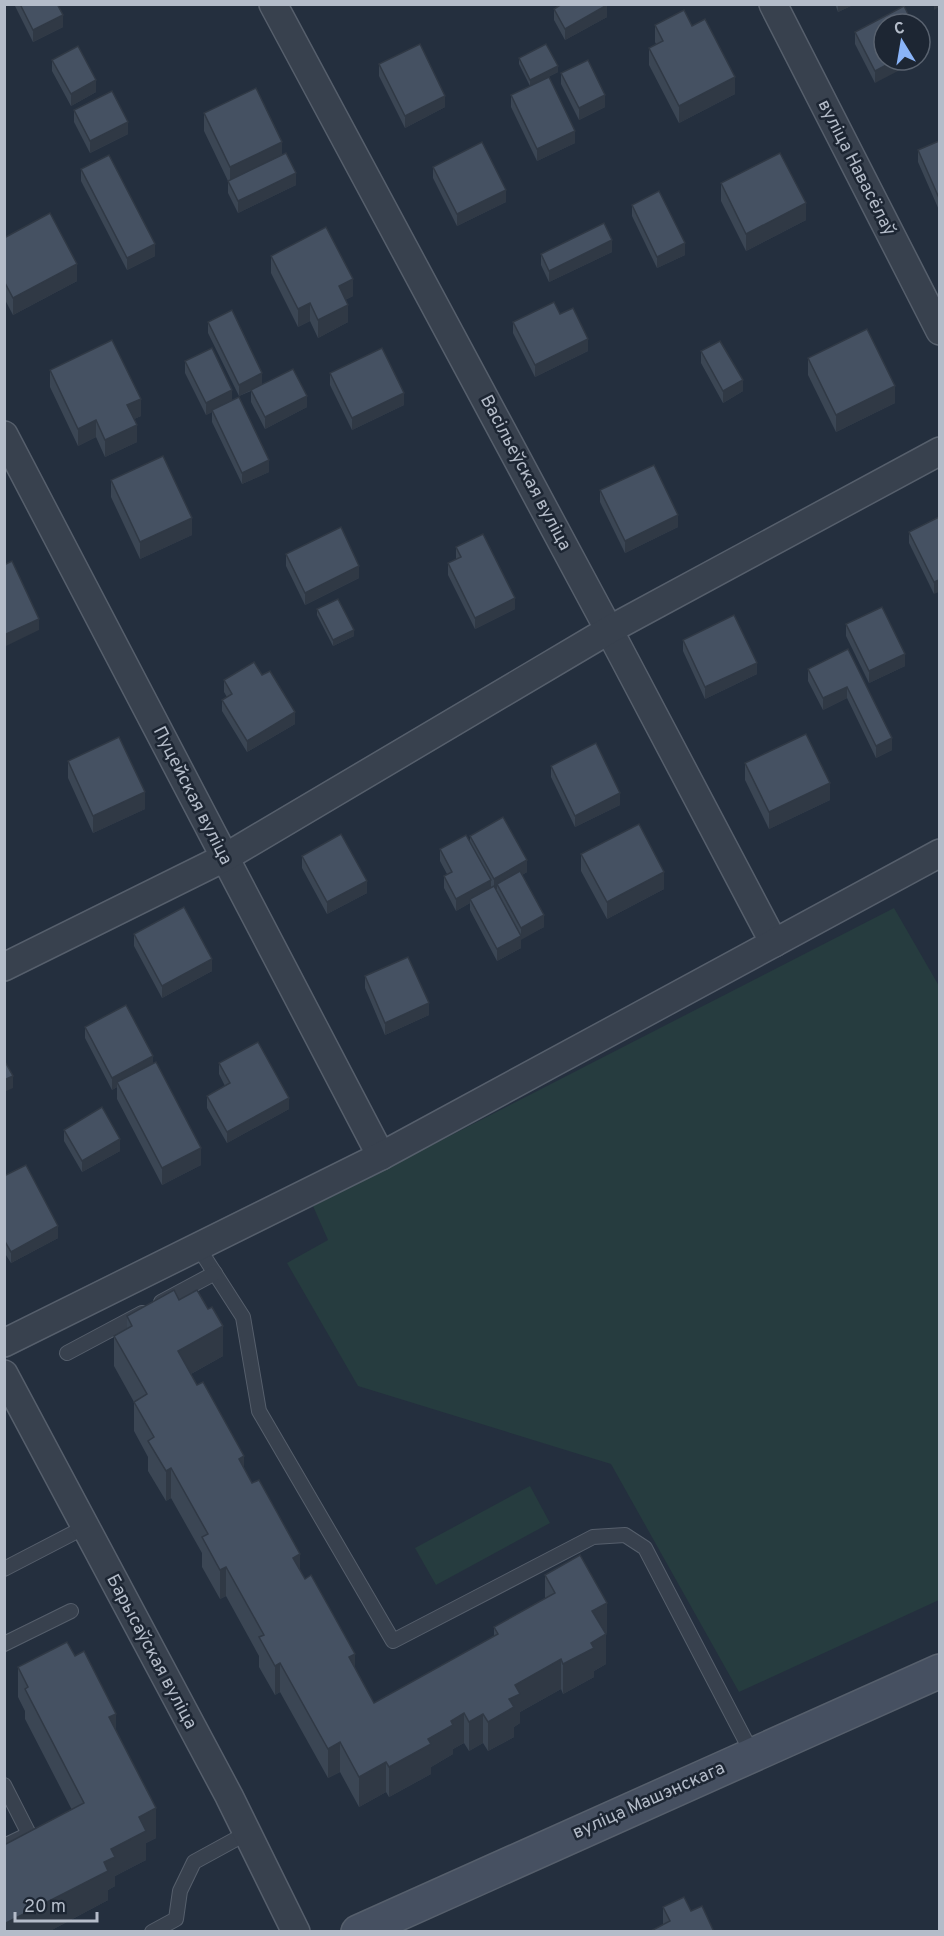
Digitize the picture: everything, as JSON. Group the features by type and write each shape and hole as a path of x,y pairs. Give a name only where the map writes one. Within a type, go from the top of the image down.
{"main road":[{"name":"вуліца Машэнскага","path":"358,1932 939,1671"}],"street":[{"name":"Васільеўская вуліца","path":"273,4 774,943"},
{"name":"вуліца Навасёлаў","path":"773,4 939,331"},
{"name":"Пуцейская вуліца","path":"4,435 381,1156"},
{"path":"4,967 224,858 609,630 939,452"},
{"path":"4,1343 381,1156 939,853"},
{"name":"Барысаўская вуліца","path":"4,1374 229,1796 296,1932"}],"lane":[{"path":"198,1247 243,1317 259,1411 393,1641 593,1537 625,1535 645,1548 753,1755"},
{"path":"67,1353 215,1273"},
{"path":"4,1569 85,1527"},
{"path":"4,1644 71,1611"},
{"path":"4,1785 29,1834 4,1846"},
{"path":"152,1932 176,1920 180,1891 194,1862 247,1833"}],"green space":[{"path":"894,908 939,986 939,1600 739,1692 611,1464 358,1386 287,1263 328,1240 313,1206"},
{"path":"530,1486 550,1523 436,1585 415,1548"}],"building":[{"path":"20,4 57,4 63,15 33,30"},
{"path":"562,4 607,5 565,29 554,9"},
{"path":"904,6 907,12 893,12"},
{"path":"684,10 692,26 705,19 735,77 679,106 649,48 663,41 655,25"},
{"path":"872,23 872,65 855,32"},
{"path":"420,44 445,96 405,116 379,64"},
{"path":"546,44 558,66 530,80 519,58"},
{"path":"78,46 96,80 71,94 52,60"},
{"path":"588,60 605,95 579,108 561,73"},
{"path":"549,77 575,131 537,149 511,95"},
{"path":"256,88 282,142 230,167 204,113"},
{"path":"112,91 128,122 90,141 74,110"},
{"path":"939,141 939,198 918,150"},
{"path":"482,142 506,190 457,214 433,167"},
{"path":"286,153 296,173 238,201 228,181"},
{"path":"780,153 806,203 746,234 721,183"},
{"path":"109,155 155,244 127,258 81,169"},
{"path":"659,191 685,243 657,257 632,205"},
{"path":"50,213 77,264 13,298 4,281 4,238"},
{"path":"604,223 612,240 549,271 541,254"},
{"path":"326,227 353,279 339,286 348,305 318,320 310,303 298,309 271,256"},
{"path":"554,302 560,314 573,308 588,339 535,365 513,322"},
{"path":"232,310 262,373 239,385 208,322"},
{"path":"867,329 895,386 836,415 808,358"},
{"path":"112,340 141,399 127,405 137,425 105,440 96,420 78,429 50,370"},
{"path":"720,341 743,380 723,391 701,351"},
{"path":"212,348 232,390 206,403 185,361"},
{"path":"382,348 404,393 352,418 330,373"},
{"path":"293,369 307,396 265,417 251,390"},
{"path":"239,397 269,460 242,473 212,410"},
{"path":"163,456 192,518 140,542 111,480"},
{"path":"654,465 678,515 625,541 600,490"},
{"path":"939,517 939,580 934,582 909,532"},
{"path":"341,527 359,566 305,593 286,554"},
{"path":"483,534 515,598 475,618 448,563 461,557 456,547"},
{"path":"12,561 39,619 4,635 4,565"},
{"path":"338,599 354,630 333,640 317,609"},
{"path":"882,607 905,654 869,671 846,624"},
{"path":"734,615 757,663 705,687 683,640"},
{"path":"848,649 892,738 876,746 847,687 823,698 808,669"},
{"path":"254,662 262,675 270,671 295,712 247,741 222,700 232,694 224,680"},
{"path":"806,734 830,783 769,812 745,763"},
{"path":"119,737 145,792 93,816 68,761"},
{"path":"596,743 620,793 575,816 551,766"},
{"path":"503,817 527,860 494,879 470,836"},
{"path":"639,824 664,872 607,902 581,854"},
{"path":"341,834 367,881 327,902 302,856"},
{"path":"466,835 491,880 456,899 444,876 452,872 440,849"},
{"path":"520,871 544,915 521,928 497,884"},
{"path":"494,886 521,936 497,949 470,899"},
{"path":"184,907 212,959 162,986 134,934"},
{"path":"408,957 429,1003 385,1023 365,976"},
{"path":"126,1005 153,1056 112,1078 85,1027"},
{"path":"258,1042 289,1098 227,1132 207,1096 230,1083 219,1063"},
{"path":"4,1060 13,1076 4,1080"},
{"path":"156,1062 201,1148 162,1168 117,1082"},
{"path":"102,1107 120,1139 82,1161 64,1130"},
{"path":"26,1165 58,1226 11,1252 4,1240 4,1176"},
{"path":"174,1290 179,1300 197,1290 208,1309 212,1307 223,1326 178,1351 197,1385 203,1382 244,1456 239,1459 252,1483 259,1480 300,1554 293,1558 305,1579 311,1575 355,1654 349,1657 374,1703 498,1634 494,1627 555,1593 545,1575 580,1555 607,1603 592,1611 606,1634 591,1643 594,1648 563,1664 561,1659 515,1685 520,1694 509,1699 514,1707 488,1722 483,1714 469,1722 464,1713 451,1721 453,1725 428,1739 431,1744 389,1767 386,1762 359,1777 340,1742 328,1749 280,1663 275,1666 259,1637 264,1635 226,1567 220,1570 202,1537 208,1534 171,1468 166,1471 148,1441 154,1437 134,1402 147,1394 114,1336 132,1326 127,1316"},
{"path":"67,1642 75,1656 84,1651 116,1714 109,1717 156,1808 139,1817 146,1831 111,1849 115,1857 104,1862 108,1871 4,1924 4,1845 84,1803 25,1689 28,1687 18,1667"},
{"path":"684,1897 691,1911 702,1906 714,1932 649,1932 670,1921 663,1907"}]}
